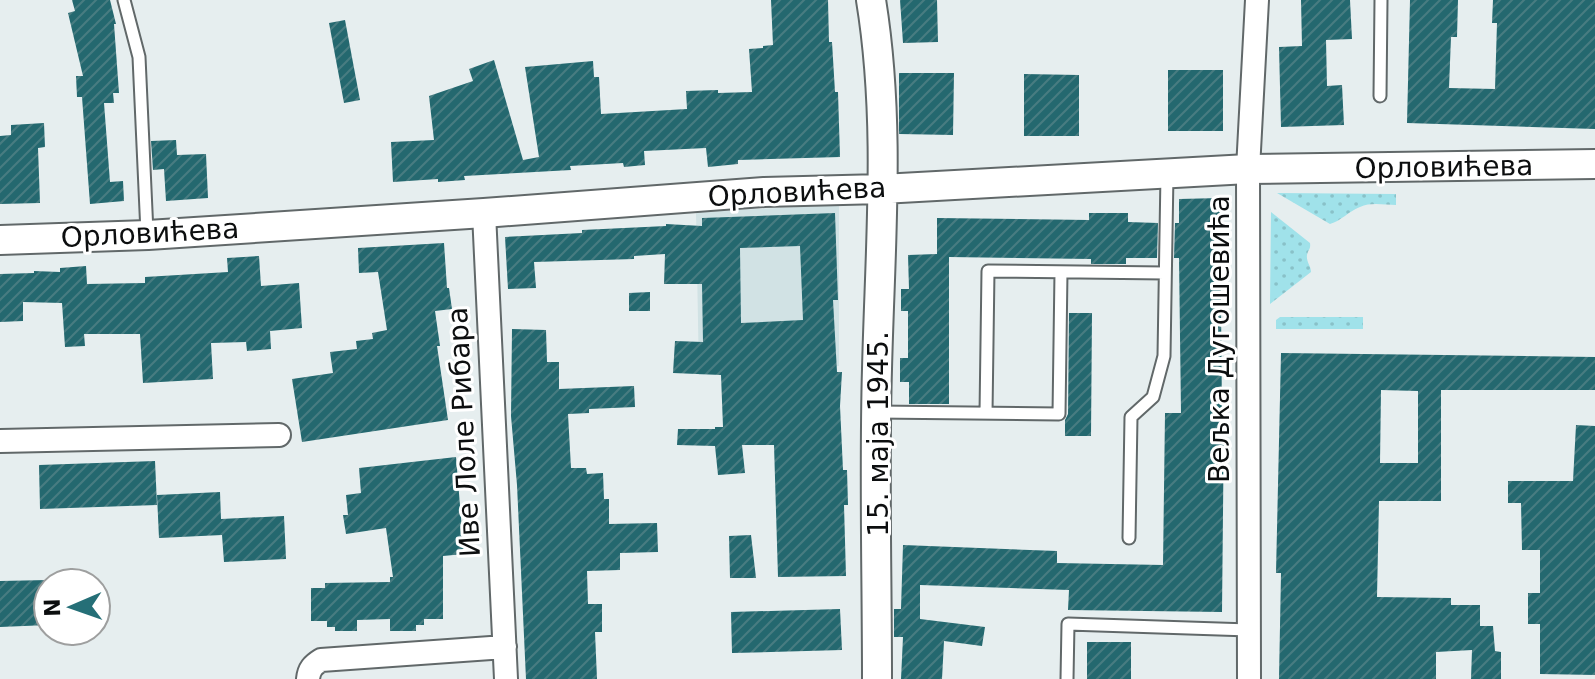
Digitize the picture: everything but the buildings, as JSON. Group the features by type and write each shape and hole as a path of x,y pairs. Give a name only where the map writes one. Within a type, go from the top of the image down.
{"street":[{"name":"15. маја 1945.","path":"871,0 880,72 882,189 876,412 877,679"},
{"name":"Вељка Дугошевића","path":"1249,679 1248,169 1257,0"},
{"name":"Орловићева","path":"0,240 148,235 764,192 882,189 1248,169 1595,164"},
{"name":"Иве Лоле Рибара","path":"484,213 506,679"},
{"path":"0,441 279,435"},
{"path":"311,672 321,660 505,647"}],"lane":[{"path":"124,0 139,57 148,235"},
{"path":"1380,96 1381,0"},
{"path":"1129,538 1131,417 1153,397 1164,356 1167,174"},
{"path":"986,413 988,271 1165,273"},
{"path":"876,412 1059,414 1061,272"},
{"path":"1067,679 1068,624 1249,630"}],"shaded area":[{"path":"1277,193 1396,194 1396,205 1364,205 1330,224"},
{"path":"839,205 839,366 699,375 696,212"},
{"path":"1271,212 1310,243 1307,257 1311,272 1270,304"},
{"path":"1280,317 1363,317 1363,329 1276,329 1276,320"}]}
